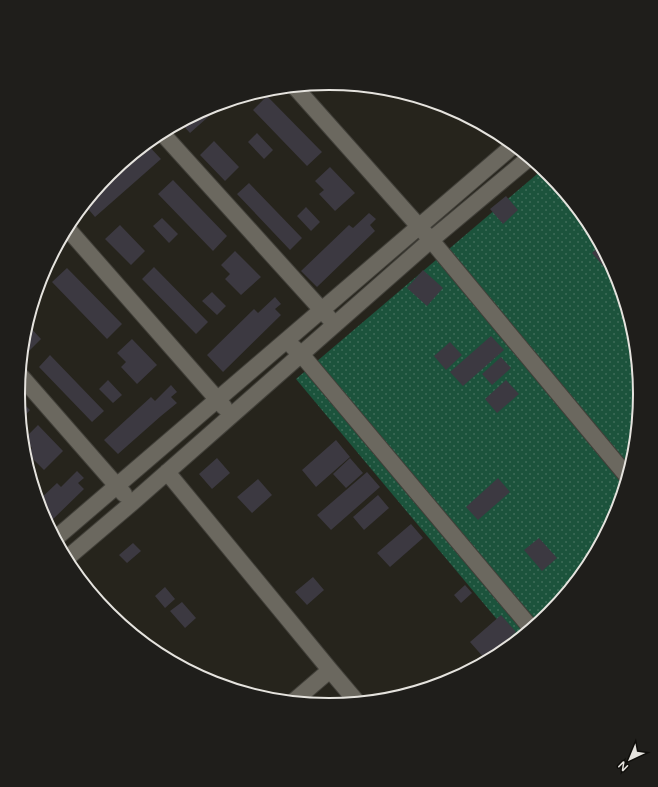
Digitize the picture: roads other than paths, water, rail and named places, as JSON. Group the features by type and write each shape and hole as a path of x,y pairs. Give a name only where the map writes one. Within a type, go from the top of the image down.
{"street":[{"path":"298,91 431,240 623,471"},
{"path":"166,137 335,324"},
{"path":"60,535 509,149"},
{"path":"71,554 431,240 525,162"},
{"path":"71,233 231,415"},
{"path":"286,340 301,354 527,624"},
{"path":"26,381 132,503"},
{"path":"167,472 352,697"},
{"path":"300,696 330,670"}]}
